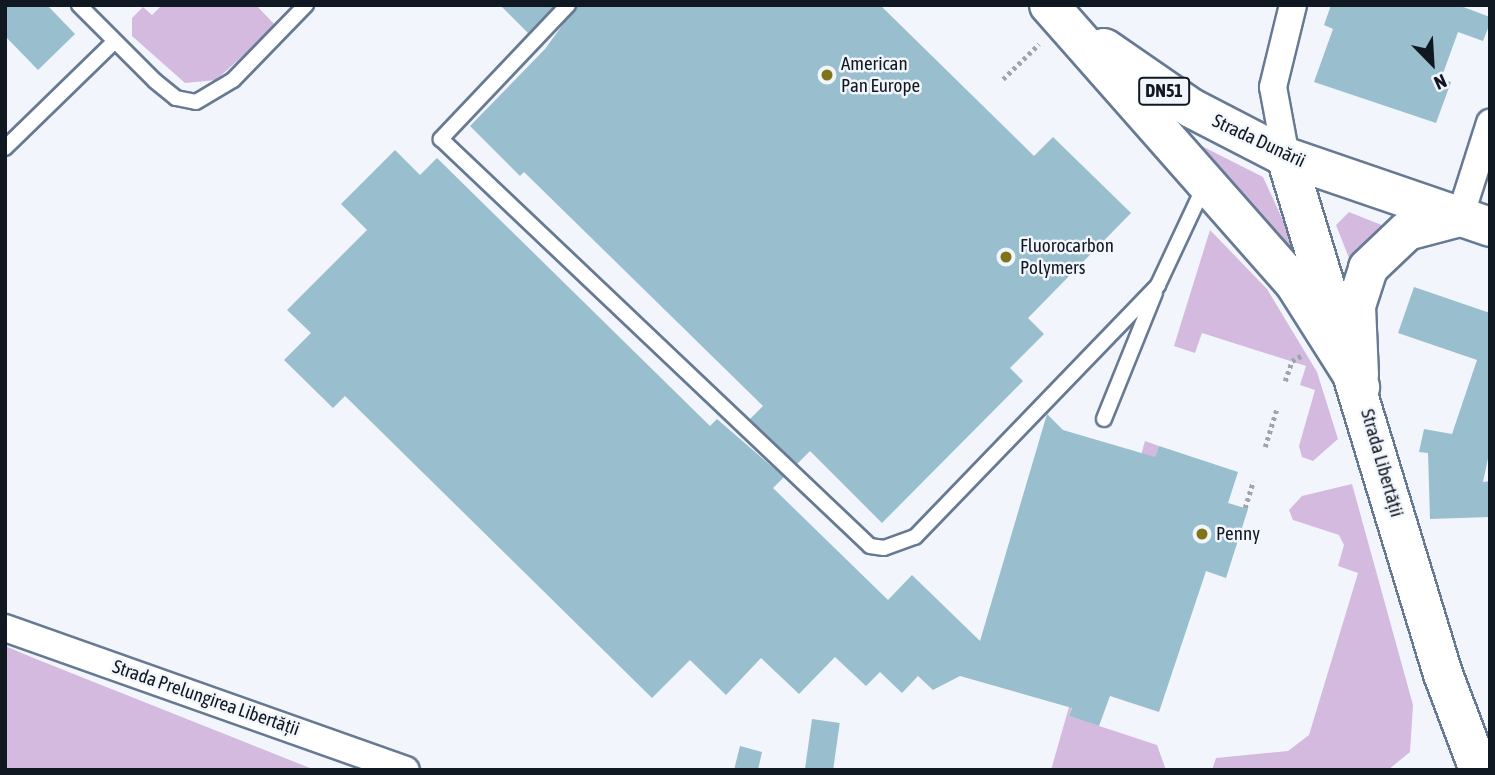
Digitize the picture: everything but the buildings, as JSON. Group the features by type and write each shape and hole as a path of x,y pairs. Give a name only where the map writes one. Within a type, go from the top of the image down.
{"main road":[{"name":"Strada Dunării","path":"1052,5 1155,85 1286,157 1475,222"},
{"path":"1052,5 1204,186 1310,302 1360,387"},
{"name":"Strada Libertății","path":"1286,157 1360,387 1446,684 1479,770"},
{"path":"1360,387 1356,306 1368,268 1407,231 1475,222"}],"street":[{"path":"1286,157 1273,88 1293,5"},
{"path":"1475,222 1490,123"},
{"name":"Strada Prelungirea Libertății","path":"5,628 406,770"}],"lane":[{"path":"79,5 176,98 195,102 233,80 306,5"},
{"path":"568,5 441,139 870,546 884,548 915,537 1158,285"},
{"path":"5,148 115,41"},
{"path":"1104,419 1158,285 1204,186"}],"path":[{"path":"1003,79 1039,44"},
{"path":"1286,381 1292,361 1313,347"},
{"path":"1265,447 1277,408"},
{"path":"1245,508 1253,481"}],"shaded area":[{"path":"162,5 256,5 276,26 216,80 185,83 132,36 132,18 143,7 152,15"},
{"path":"1178,134 1263,177 1305,268"},
{"path":"1349,212 1384,226 1351,263 1336,225"},
{"path":"1210,230 1267,289 1317,372 1338,439 1313,461 1302,457 1299,446 1315,390 1300,385 1306,366 1202,333 1195,353 1174,346"},
{"path":"1145,441 1159,446 1069,716 1157,745 1166,770 1051,770"},
{"path":"1352,484 1413,705 1410,752 1388,770 1212,770 1216,758 1288,751 1309,735 1358,573 1338,566 1344,545 1339,535 1293,520 1289,510 1302,496"},
{"path":"5,646 36,659 315,770 5,770"}],"place":[{"name":"American Pan Europe","path":"827,75"},
{"name":"Fluorocarbon Polymers","path":"1006,257"},
{"name":"Penny","path":"1202,534"}]}
